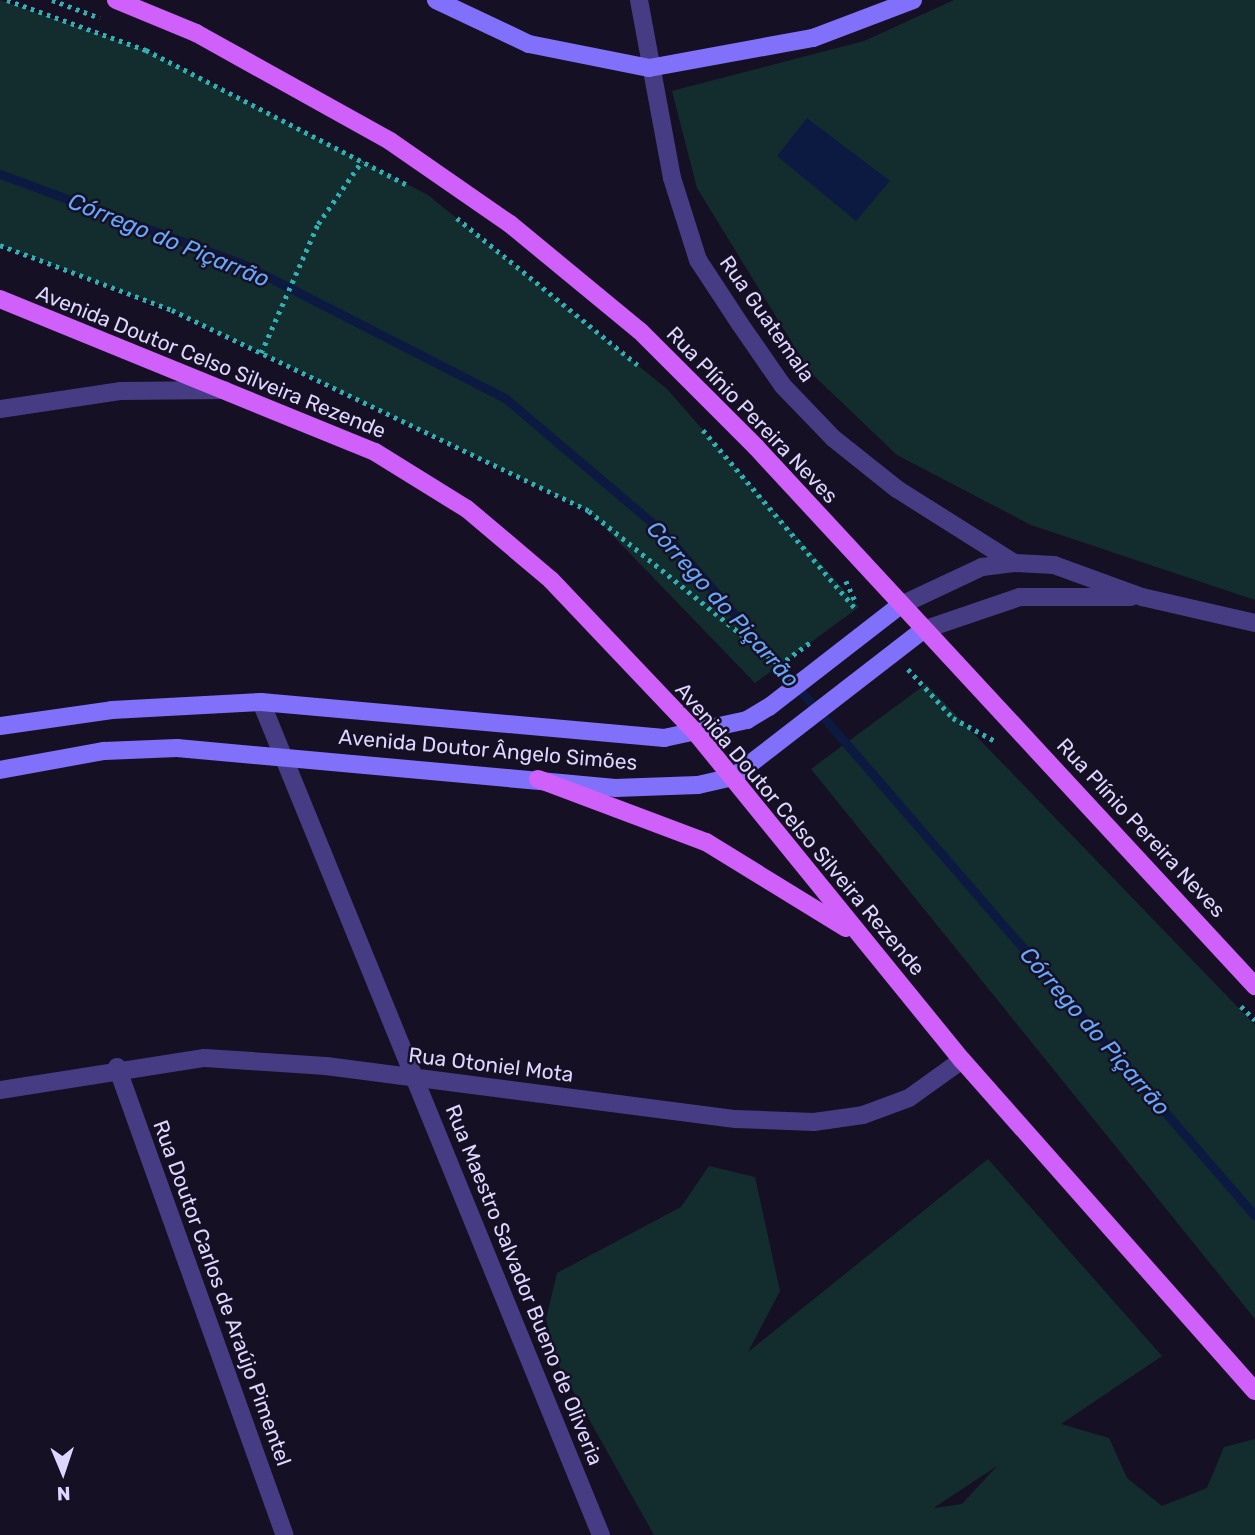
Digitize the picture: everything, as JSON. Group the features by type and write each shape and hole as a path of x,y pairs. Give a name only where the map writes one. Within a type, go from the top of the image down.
{"main road":[{"name":"Rua Plínio Pereira Neves","path":"116,0 300,87 510,224 640,331 756,447 898,606 1255,986"},
{"path":"436,0 529,44 649,68 813,38 914,0"},
{"name":"Avenida Doutor Celso Silveira Rezende","path":"0,299 232,390 375,452 467,509 551,580 696,733 857,935 962,1060 1255,1391"},
{"name":"Avenida Doutor Ângelo Simões","path":"0,726 112,710 261,702 605,736 696,733 769,707 898,606"},
{"path":"733,778 795,726 923,630"},
{"name":"Avenida Doutor Ângelo Simões","path":"0,770 104,751 278,752 538,779 669,788 733,778"},
{"path":"538,779 706,842 857,935"}],"street":[{"name":"Rua Guatemala","path":"639,0 649,68 672,178 698,260 783,386 833,438 897,489 1014,563"},
{"path":"0,409 120,391 232,390"},
{"path":"898,606 982,567 1014,563 1054,565 1142,597 1255,623"},
{"path":"923,630 1020,597 1142,597"},
{"name":"Rua Maestro Salvador Bueno de Oliveria","path":"261,702 278,752 416,1078 601,1535"},
{"name":"Rua Otoniel Mota","path":"0,1090 117,1067 205,1058 416,1078 736,1119 814,1122 863,1115 909,1098 962,1060"},
{"name":"Rua Doutor Carlos de Araújo Pimentel","path":"117,1067 285,1535"}],"path":[{"path":"8,0 146,50 417,189"},
{"path":"52,0 108,21"},
{"path":"380,159 424,187"},
{"path":"261,353 318,224 362,161"},
{"path":"458,210 481,225"},
{"path":"450,213 646,371"},
{"path":"0,245 261,353 589,511 779,665 819,636"},
{"path":"692,418 859,607"},
{"path":"706,420 744,462"},
{"path":"839,572 872,626"},
{"path":"849,614 859,607"},
{"path":"894,653 953,718 1001,744"},
{"path":"1231,995 1255,1020"}],"green space":[{"path":"0,0 146,50 428,195 667,389 859,607 755,683 589,511 172,310 0,245"},
{"path":"954,0 1255,0 1255,600 1031,525 897,455 810,372 697,188 672,91 864,41"},
{"path":"926,684 1255,1025 1255,1319 811,769"},
{"path":"988,1159 1162,1356 1061,1424 1109,1438 1127,1478 1162,1506 1207,1488 1224,1447 1255,1439 1255,1535 654,1535 558,1364 546,1319 557,1273 681,1207 709,1166 755,1177 780,1291 748,1352","holes":["997,1466 962,1504 935,1508"]}],"water":[{"path":"807,118 890,181 856,221 777,156"}],"waterway":[{"name":"Córrego do Piçarrão","path":"0,174 241,263 505,398 664,533 1255,1216"}]}
